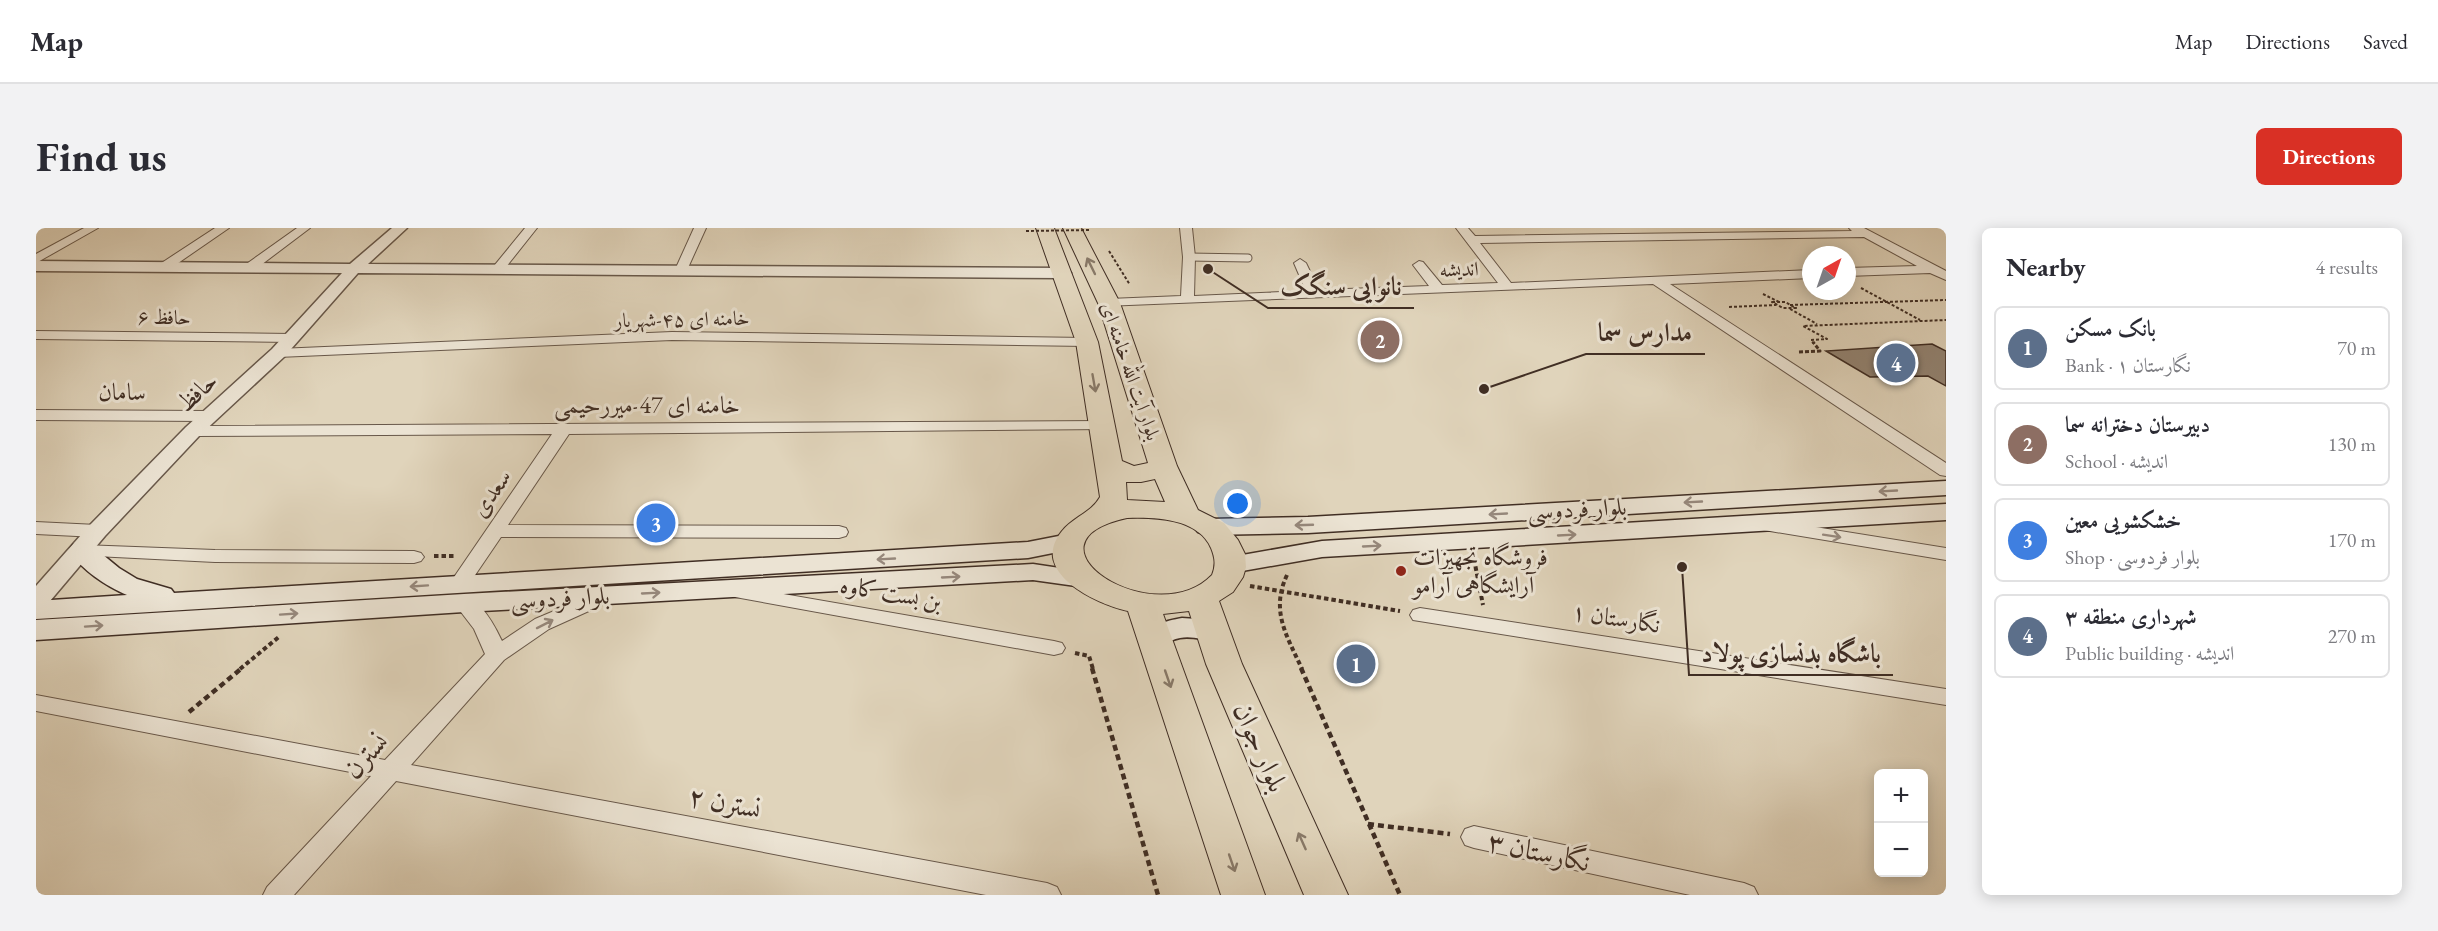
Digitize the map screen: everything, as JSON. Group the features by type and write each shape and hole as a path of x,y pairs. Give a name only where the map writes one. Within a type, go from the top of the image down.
{"main road":[{"name":"بلوار آیت الله خامنه ای","path":"1081,229 1109,303 1163,466 1197,522"},
{"name":"بلوار آیت الله خامنه ای","path":"1036,230 1063,273 1087,342 1113,497 1110,505 1100,515"},
{"path":"1107,462 1114,470 1129,475 1154,471 1163,466"},
{"name":"بلوار فردوسی","path":"1197,522 1320,524 1946,488"},
{"path":"1142,508 1197,522 1228,549 1217,594 1174,604 1142,603 1115,597 1083,579 1070,561 1069,543 1080,526 1113,511 1142,508"},
{"name":"بلوار فردوسی","path":"1154,639 1165,631 1180,627 1197,627 1217,594 1322,549 1946,512"},
{"path":"90,541 121,584 144,593 201,600"},
{"name":"بلوار فردوسی","path":"36,630 462,593 1028,550 1069,543"},
{"name":"بلوار فردوسی","path":"36,610 201,600 462,593 604,596 1033,572 1083,579"},
{"name":"بلوار جوان","path":"1217,594 1224,664 1326,895"},
{"path":"1142,603 1243,895"}],"street":[{"path":"36,259 92,228"},
{"path":"164,267 223,228"},
{"path":"249,268 304,228"},
{"name":"حافظ","path":"36,601 207,416 278,352 354,268 400,228"},
{"path":"498,269 531,228"},
{"path":"681,270 700,228"},
{"path":"1186,228 1189,257 1187,300"},
{"path":"1462,228 1507,286"},
{"path":"1471,240 1860,231 1940,269 1946,276"},
{"path":"1300,263 1314,294"},
{"path":"1419,265 1438,289"},
{"path":"36,266 1063,273"},
{"path":"1856,272 1940,269"},
{"name":"اندیشه","path":"1109,303 1802,274"},
{"path":"1657,281 1946,471"},
{"name":"حافظ ۶","path":"36,335 292,338"},
{"name":"خامنه ای ۴۵-شهریار","path":"278,352 672,336 1087,342"},
{"name":"سامان","path":"36,415 207,416"},
{"name":"خامنه ای 47-میررحیمی","path":"193,431 1102,426"},
{"name":"سعدی","path":"462,593 478,556 563,430"},
{"path":"1753,524 1946,554"},
{"path":"36,528 90,541 215,556 414,556"},
{"path":"495,531 839,532"},
{"name":"بن بست کاوه","path":"719,589 1054,648"},
{"path":"462,593 482,622 491,639 496,656"},
{"name":"نسترن","path":"277,895 496,656 542,624 604,596"},
{"name":"نگارستان ۱","path":"1420,615 1946,697"},
{"name":"نسترن ۲","path":"36,704 1047,895"},
{"name":"نگارستان ۳","path":"1474,837 1744,895"}],"lane":[{"path":"1189,257 1248,258"}],"path":[{"path":"1036,230 1081,229"},
{"path":"1105,244 1139,302"},
{"path":"1860,287 1922,321"},
{"path":"1818,325 1789,306 1785,302 1772,302 1783,308 1789,306 1946,300"},
{"path":"1700,309 1776,305"},
{"path":"1769,354 1820,351 1811,340 1827,339 1803,326 1946,320"},
{"path":"1473,553 1487,625"},
{"path":"414,556 478,556"},
{"path":"1217,594 1280,590 1420,615"},
{"path":"1280,590 1280,619 1400,895"},
{"path":"167,729 282,635"},
{"path":"1054,648 1089,656 1158,895"},
{"path":"1368,824 1474,837"}],"building":[{"path":"1932,344 1946,351 1946,386 1928,376 1870,377 1826,351"}],"place":[{"name":"نانوایی سنگک","path":"1208,269"},
{"name":"دبیرستان دخترانه سما","path":"1380,340"},
{"name":"شهرداری منطقه ۳","path":"1896,363"},
{"name":"مدارس سما","path":"1484,389"},
{"name":"خشکشویی معین","path":"656,523"},
{"name":"باشگاه بدنسازی پولاد","path":"1682,567"},
{"name":"فروشگاه تجهیزات آرایشگاهی آرامو","path":"1401,571"},
{"name":"بانک مسکن","path":"1356,664"}]}
